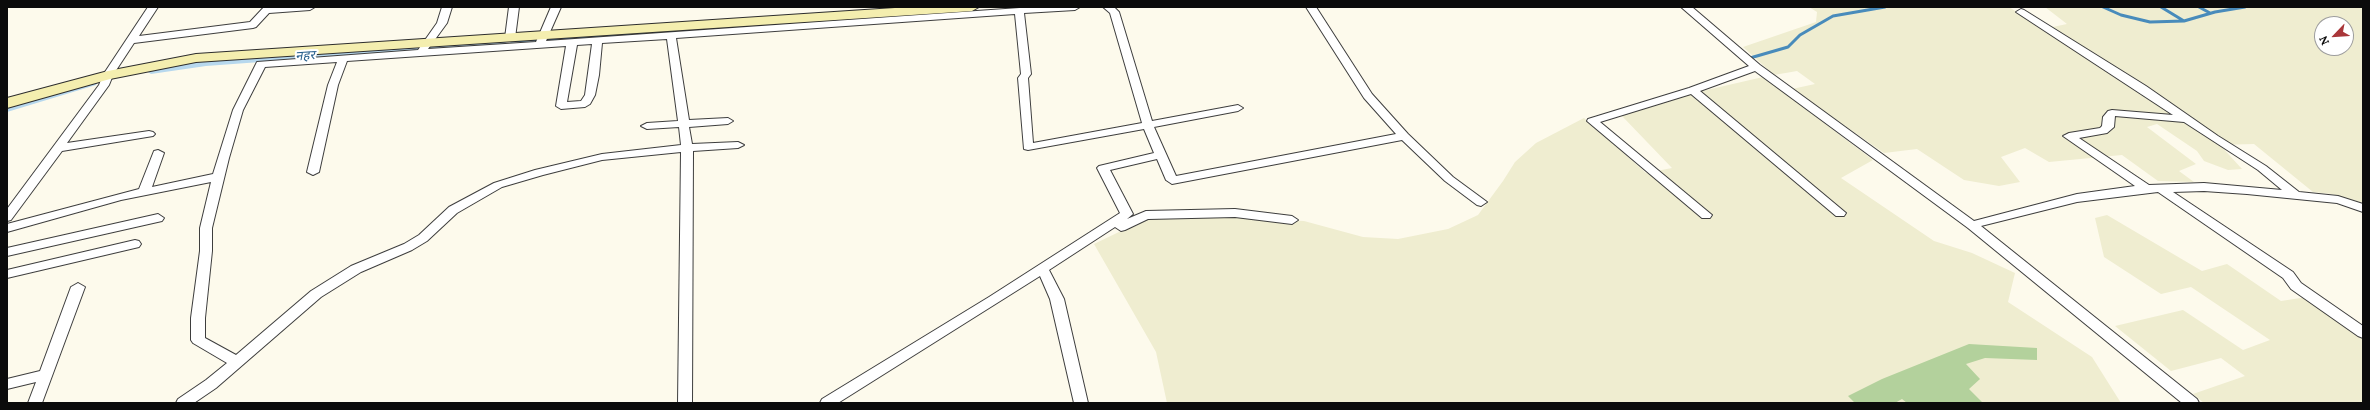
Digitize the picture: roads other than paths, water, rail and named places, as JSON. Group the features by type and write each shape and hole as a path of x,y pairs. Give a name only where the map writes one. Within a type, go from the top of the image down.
{"street":[{"path":"7,217 60,148 101,90 108,75 153,7"},
{"path":"132,40 253,25 269,8 310,7"},
{"path":"426,47 442,23 447,7"},
{"path":"510,38 514,7"},
{"path":"542,40 556,7"},
{"path":"7,103 108,75 196,58 542,40 972,7"},
{"path":"237,362 198,340 198,318 206,251 206,228 218,177 236,116 261,64 343,59 426,47 510,38 572,42 1075,7"},
{"path":"1108,7 1114,12 1148,125 1172,180 1404,136"},
{"path":"1311,7 1368,96 1404,136 1449,179 1481,202"},
{"path":"1686,7 1756,67 1972,225 2192,403"},
{"path":"1019,11 1026,74 1023,78 1028,147 1238,108"},
{"path":"2022,11 2142,88 2186,119 2262,168 2296,196"},
{"path":"671,35 687,148 685,403"},
{"path":"572,42 561,106 585,104 590,95 594,74 597,40"},
{"path":"313,172 333,85 343,59"},
{"path":"1706,215 1592,121 1693,90 1756,67"},
{"path":"1693,90 1840,213"},
{"path":"2186,119 2112,113 2108,117 2108,127 2103,131 2069,136 2288,275 2296,286 2363,333"},
{"path":"647,126 728,122"},
{"path":"60,148 149,134"},
{"path":"183,403 211,384 316,294 356,269 408,247 423,238 453,210 498,185 539,172 602,157 687,148 738,145"},
{"path":"144,192 158,154"},
{"path":"826,403 994,300 1127,214 1103,168 1161,155"},
{"path":"7,228 144,192 218,177"},
{"path":"1972,225 2077,198 2154,189 2204,187 2338,200 2363,208"},
{"path":"1121,227 1146,215 1235,213 1292,220"},
{"path":"7,252 158,218"},
{"path":"7,274 135,244"},
{"path":"1042,268 1057,299 1082,403"},
{"path":"35,403 78,287"},
{"path":"7,384 47,374"}],"waterway":[{"path":"1750,58 1788,47 1800,35 1833,16 1885,7"},
{"path":"2103,7 2121,15 2150,22 2184,21"},
{"path":"2161,7 2184,21"},
{"path":"2199,7 2210,13"},
{"path":"2184,21 2215,12 2245,7"},
{"path":"511,41 708,30"},
{"name":"नहर","path":"151,71 206,63 501,42"},
{"name":"नहर","path":"7,109 92,83"}]}
